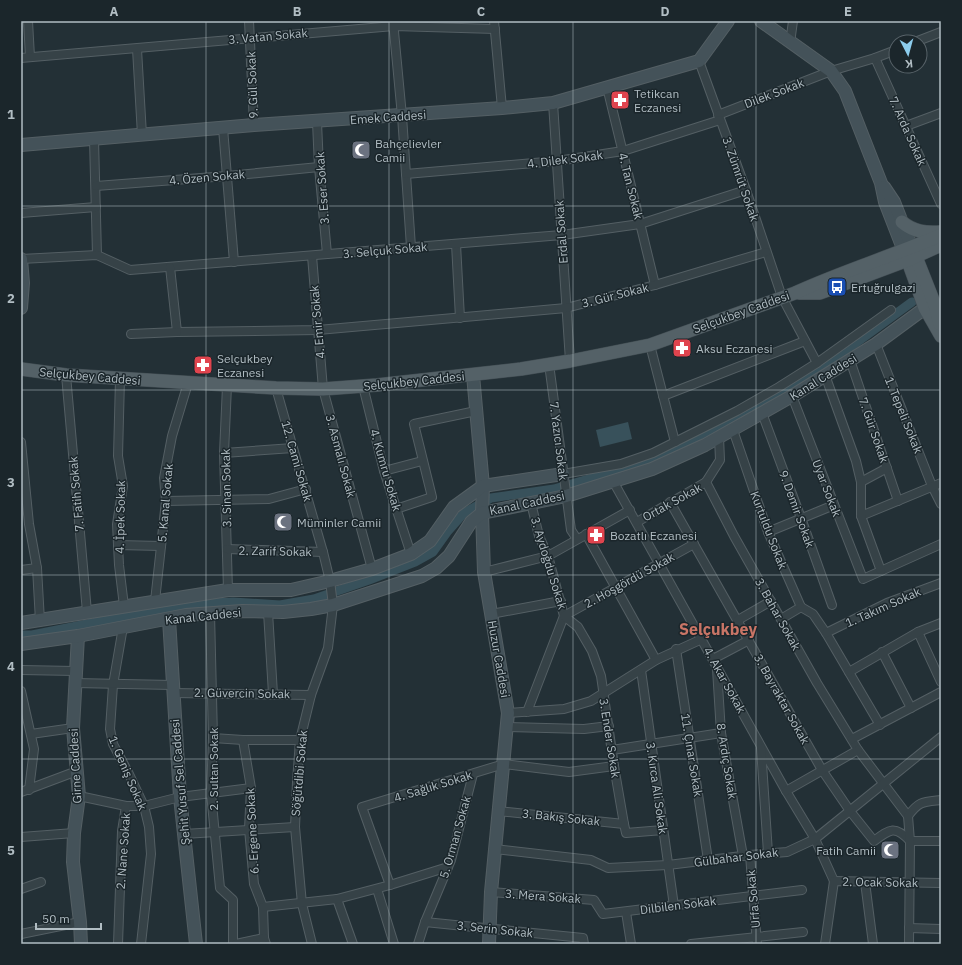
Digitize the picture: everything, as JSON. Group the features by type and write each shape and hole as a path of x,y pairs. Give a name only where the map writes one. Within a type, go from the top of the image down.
{"main road":[{"path":"902,222 909,228 917,231 941,232"},
{"path":"910,254 941,235"},
{"path":"910,254 941,245"},
{"path":"910,254 925,308 941,336"},
{"path":"910,254 935,305 941,327"},
{"name":"Selçukbey Caddesi","path":"21,369 66,375 120,379 227,386 323,389 473,375 570,361 650,346 782,297 795,293 820,293 910,254"}],"street":[{"path":"28,21 30,57"},
{"name":"9. Gül Sokak","path":"249,21 254,125"},
{"path":"699,61 728,21"},
{"path":"761,21 831,71 845,91 881,183 885,202 910,254"},
{"path":"790,43 793,21"},
{"path":"394,23 411,247"},
{"name":"3. Vatan Sokak","path":"21,58 137,49 394,23 494,25"},
{"path":"494,25 502,108"},
{"path":"928,37 941,32"},
{"path":"137,49 142,135"},
{"name":"Dilek Sokak","path":"719,118 831,71 888,53"},
{"name":"7. Arda Sokak","path":"875,58 940,200"},
{"name":"Emek Caddesi","path":"21,145 254,125 317,122 502,108 553,102 699,61"},
{"name":"3. Zümrüt Sokak","path":"699,61 746,190 782,297 817,362"},
{"name":"4. Tan Sokak","path":"607,87 655,286"},
{"name":"Erdal Sokak","path":"553,102 570,361"},
{"path":"906,126 941,113"},
{"name":"4. Dilek Sokak","path":"406,174 557,161 623,151 719,118"},
{"name":"3. Eser Sokak","path":"317,122 319,167 327,254"},
{"path":"224,128 234,262"},
{"path":"94,139 97,255"},
{"name":"4. Özen Sokak","path":"96,186 319,167"},
{"path":"881,183 894,202 902,222 910,254"},
{"name":"3. Selçuk Sokak","path":"21,259 97,255 130,270 562,235 640,224 746,190"},
{"path":"21,214 96,207"},
{"path":"456,244 460,318"},
{"name":"3. Gür Sokak","path":"177,332 318,330 566,308 655,286 766,252"},
{"name":"4. Emir Sokak","path":"312,256 323,389"},
{"path":"21,259 23,283 21,307"},
{"path":"131,334 177,332 170,267"},
{"name":"Kanal Caddesi","path":"21,644 90,634 186,615 242,611 283,612 311,609 422,576 436,568 450,556 471,522 482,513 566,496 652,469 719,438 792,396 876,344 925,308"},
{"name":"Kanal Caddesi","path":"21,623 228,590 291,590 330,584 372,569 411,554 430,541 454,507 483,490 621,464 653,453 736,412 817,362 891,310"},
{"path":"663,396 805,341"},
{"name":"1. Tepeli Sokak","path":"876,344 932,486 941,504"},
{"path":"650,346 675,442"},
{"name":"7. Gür Sokak","path":"850,360 898,501"},
{"name":"7. Yazıcı Sokak","path":"549,364 571,530 577,539"},
{"name":"7. Fatih Sokak","path":"66,375 87,612"},
{"name":"Huzur Caddesi","path":"473,375 483,490 482,513 484,572 508,714 508,728 498,810 491,892 489,944"},
{"path":"825,375 856,461 861,482 861,516 881,571 941,544"},
{"name":"4. İpek Sokak","path":"120,379 118,456 123,486 118,524 118,545 124,606"},
{"name":"5. Kanal Sokak","path":"155,601 166,500 164,478 172,436 188,383"},
{"name":"3. Sinan Sokak","path":"227,386 224,453 228,590"},
{"name":"4. Kumru Sokak","path":"363,386 384,471 411,554"},
{"name":"12. Cami Sokak","path":"276,388 306,490 330,584"},
{"name":"3. Asmalı Sokak","path":"323,389 372,569"},
{"name":"Uyar Sokak","path":"792,396 863,579 881,571"},
{"path":"396,509 432,497 414,424 476,411"},
{"name":"9. Demir Sokak","path":"762,413 832,605"},
{"name":"Kurtuldu Sokak","path":"733,430 768,532 801,607"},
{"path":"706,482 720,460 719,438"},
{"path":"21,442 25,525 37,568 40,621"},
{"path":"224,453 293,448"},
{"path":"384,471 422,461"},
{"path":"861,482 887,468"},
{"name":"4. Akar Sokak","path":"613,481 786,791 815,838 834,881"},
{"name":"Ortak Sokak","path":"637,522 706,482"},
{"name":"3. Bahar Sokak","path":"706,482 816,683 858,750 882,784 908,816"},
{"path":"861,516 941,482"},
{"path":"166,500 269,499 306,490"},
{"name":"3. Bayraktar Sokak","path":"670,502 822,770 850,811 874,841 888,830 896,830 904,834 910,841"},
{"name":"3. Aydoğdu Sokak","path":"528,712 564,616 548,556 539,536 531,503"},
{"path":"768,532 834,505"},
{"path":"484,572 548,556 630,510"},
{"path":"586,534 656,660"},
{"name":"2. Hoşgördü Sokak","path":"564,616 694,544"},
{"path":"118,545 161,546"},
{"name":"2. Zarif Sokak","path":"227,549 323,552"},
{"path":"21,570 37,568"},
{"name":"1. Takım Sokak","path":"826,633 887,603 941,583"},
{"name":"Söğütdibi Sokak","path":"312,944 302,904 295,827 300,740 311,695 328,648 332,603 330,584"},
{"path":"491,614 560,601"},
{"path":"738,620 770,601"},
{"path":"781,619 801,607 813,614 826,633 880,725"},
{"path":"87,612 90,634"},
{"path":"268,612 273,694"},
{"name":"2. Sultan Sokak","path":"210,613 213,738 211,793 220,888 233,900 238,944"},
{"name":"3. Ender Sokak","path":"564,616 578,627 592,652 601,676 624,824"},
{"name":"Şehit Yusuf Sel Caddesi","path":"169,619 180,797 196,944"},
{"path":"849,672 918,632 941,623"},
{"name":"1. Geniş Sokak","path":"123,627 114,685 110,729 113,744 144,806 149,827 151,854 141,944"},
{"path":"918,632 940,679"},
{"name":"Girne Caddesi","path":"78,636 73,728 78,796 73,862 81,944"},
{"path":"508,714 564,709 591,701 656,660 676,649 702,639"},
{"path":"715,662 749,640"},
{"name":"11. Çınar Sokak","path":"676,649 708,860"},
{"path":"882,652 911,708"},
{"name":"8. Ardıç Sokak","path":"715,662 721,733 746,855"},
{"name":"2. Güvercin Sokak","path":"21,670 75,677 114,685 212,693 311,695"},
{"name":"3. Kırca Ali Sokak","path":"641,670 674,906"},
{"path":"21,691 34,749 25,791"},
{"path":"852,740 941,692"},
{"path":"508,728 584,729 609,726"},
{"path":"31,734 73,728"},
{"path":"612,750 721,733"},
{"name":"Gülbahar Sokak","path":"495,849 591,860 608,868 668,866 746,855 787,852 815,838 941,737"},
{"path":"213,738 243,740 300,740"},
{"name":"6. Ergene Sokak","path":"243,740 250,788 250,829 254,884 263,907 265,941"},
{"path":"761,745 768,853"},
{"path":"786,791 858,750"},
{"path":"504,764 569,772 614,766"},
{"name":"4. Sağlık Sokak","path":"390,885 362,807 504,764"},
{"path":"25,791 77,771"},
{"name":"5. Orman Sokak","path":"418,944 425,922 448,867 473,774"},
{"path":"78,796 126,806 144,806 180,797 250,788"},
{"path":"909,944 910,841 908,816 919,804 941,800"},
{"name":"2. Nane Sokak","path":"118,944 122,831 126,806"},
{"name":"3. Bakış Sokak","path":"498,810 624,824"},
{"path":"624,824 626,833 663,830"},
{"path":"184,834 295,827"},
{"path":"21,837 74,833"},
{"path":"910,841 941,841"},
{"name":"Urfa Sokak","path":"746,855 753,896 756,940"},
{"path":"263,907 338,899 377,889 448,867"},
{"name":"2. Ocak Sokak","path":"825,944 834,881 941,883"},
{"path":"21,889 42,882"},
{"path":"865,882 873,944"},
{"path":"377,889 394,944"},
{"name":"Dilbilen Sokak","path":"603,914 802,890"},
{"name":"3. Mera Sokak","path":"491,892 594,900 603,914"},
{"path":"338,899 353,944"},
{"path":"626,912 631,944"},
{"path":"21,934 80,922"},
{"name":"3. Serin Sokak","path":"425,922 583,938 584,944"},
{"path":"909,928 941,929"},
{"path":"691,944 756,940 803,932"},
{"path":"238,944 265,941"}],"water":[{"path":"628,422 632,439 600,447 596,430"}],"waterway":[{"path":"21,635 32,635 187,604 233,602 280,605 314,599 369,580 415,562 433,552 448,531 464,513 491,498 554,489 654,460 740,418 812,375 912,302"}],"place":[{"name":"Tetikcan Eczanesi","path":"620,100"},
{"name":"Bahçelievler Camii","path":"361,150"},
{"name":"Ertuğrulgazi","path":"837,287"},
{"name":"Aksu Eczanesi","path":"682,348"},
{"name":"Selçukbey Eczanesi","path":"203,365"},
{"name":"Müminler Camii","path":"283,522"},
{"name":"Bozatlı Eczanesi","path":"596,535"},
{"name":"Fatih Camii","path":"890,850"}],"district":[{"name":"Selçukbey","path":"718,629"}]}
